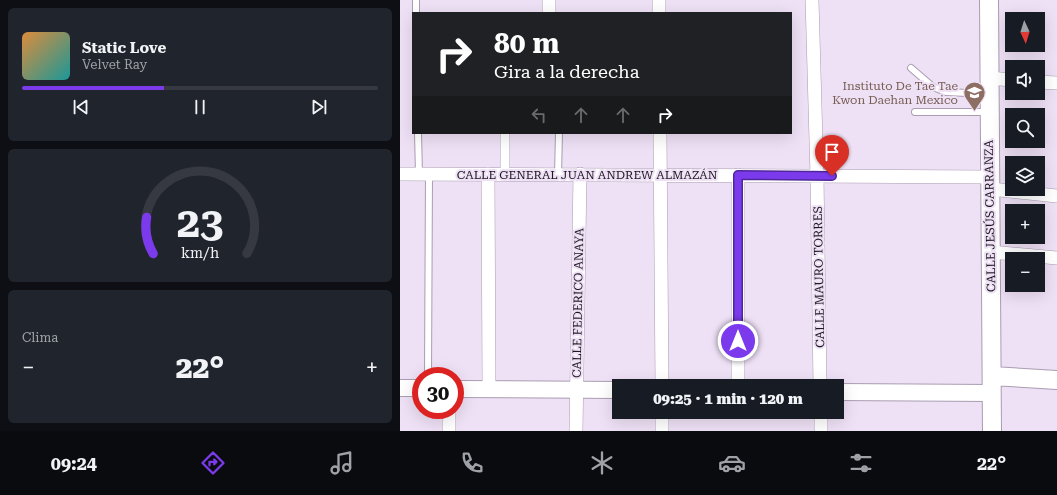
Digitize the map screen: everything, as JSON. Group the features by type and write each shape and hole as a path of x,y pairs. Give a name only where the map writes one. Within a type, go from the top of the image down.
{"main road":[{"name":"CALLE JESÚS CARRANZA","path":"989,0 992,431"},
{"path":"992,385 1057,380"}],"street":[{"path":"549,0 549,12"},
{"path":"659,0 659,12"},
{"name":"CALLE MAURO TORRES","path":"812,0 817,176 820,379"},
{"path":"1045,82 1057,83"},
{"path":"989,94 1005,84"},
{"path":"505,134 505,174"},
{"path":"660,134 662,379"},
{"name":"CALLE GENERAL JUAN ANDREW ALMAZÁN","path":"400,174 817,176 990,183 1057,196"},
{"path":"488,174 489,389"},
{"name":"CALLE FEDERICO ANAYA","path":"576,431 580,174"},
{"path":"738,175 738,379"},
{"path":"991,252 1057,258"},
{"path":"844,392 992,385"},
{"path":"400,388 412,388"},
{"path":"464,389 612,390"},
{"path":"449,419 449,431"},
{"path":"662,419 662,431"},
{"path":"821,419 821,431"}],"lane":[{"path":"416,0 416,12"},
{"path":"911,68 933,87 946,92 989,94"},
{"path":"915,112 989,94"},
{"path":"418,134 424,174 428,367"},
{"path":"558,174 559,134"}],"place":[{"name":"Instituto De Tae Tae Kwon Daehan Mexico","path":"974,112"}],"route":[{"path":"738,341 738,175 832,176"}]}
